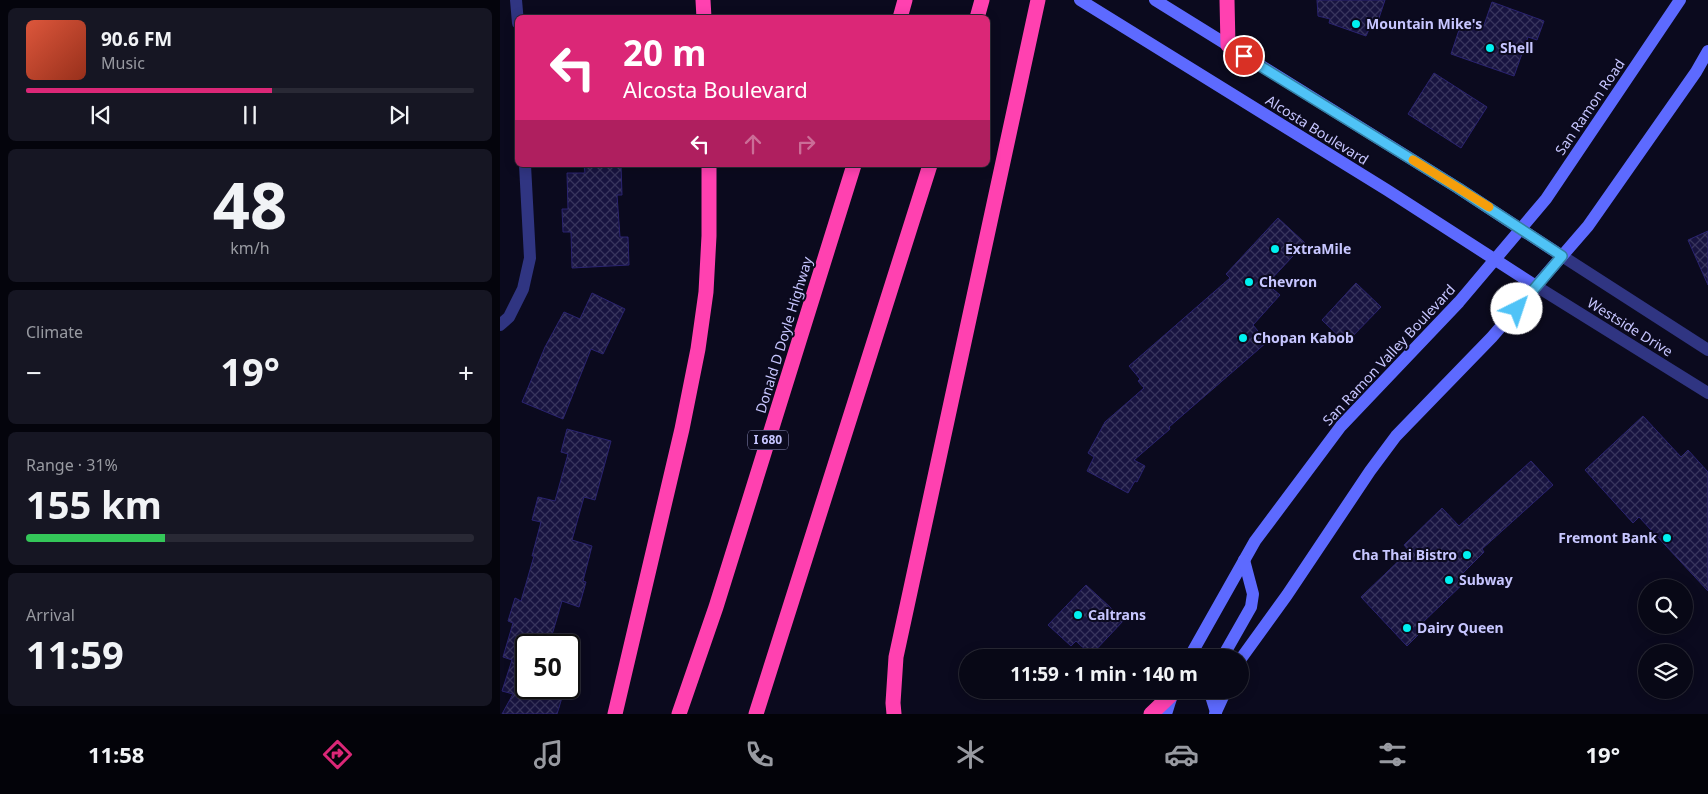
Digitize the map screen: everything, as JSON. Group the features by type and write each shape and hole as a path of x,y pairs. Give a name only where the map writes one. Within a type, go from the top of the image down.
{"highway":[{"path":"703,0 704,15"},
{"path":"901,15 905,0"},
{"path":"977,15 982,0"},
{"path":"894,714 896,657 1038,0"},
{"path":"1227,0 1228,45"},
{"path":"615,714 682,429 698,349 706,292 709,236 709,167"},
{"name":"Donald D Doyle Highway","path":"680,714 716,607 853,167"},
{"path":"756,714 929,167"},
{"path":"1151,714 1167,699"}],"main road":[{"name":"Alcosta Boulevard","path":"1081,0 1387,190 1536,286"},
{"name":"Alcosta Boulevard","path":"1155,0 1458,188 1562,256"},
{"name":"San Ramon Road","path":"1521,229 1546,199 1680,0"},
{"path":"1248,649 1396,436 1492,337 1588,226 1696,72 1708,50"},
{"name":"San Ramon Valley Boulevard","path":"1194,649 1255,541 1341,426 1459,302 1521,229"},
{"path":"1227,649 1250,607 1253,594 1244,560"},
{"path":"1166,714 1171,699"},
{"path":"1211,699 1215,713"},
{"path":"1215,713 1222,699"}],"street":[{"path":"516,0 517,15"},
{"path":"500,326 509,317 523,289 530,258 525,167"},
{"name":"Westside Drive","path":"1562,256 1708,350"},
{"name":"Westside Drive","path":"1536,286 1708,394"}],"building":[{"path":"1317,0 1385,0 1376,27 1371,25 1366,36 1329,23 1330,19 1318,16"},
{"path":"1492,2 1544,21 1537,40 1528,37 1514,76 1451,54 1462,21 1483,28"},
{"path":"1434,73 1487,107 1461,148 1408,114"},
{"path":"584,167 621,167 622,195 617,195 620,237 628,237 629,265 572,268 571,232 563,232 562,209 568,209 567,173 585,173"},
{"path":"1278,218 1305,243 1267,284 1280,295 1253,325 1267,342 1134,460 1145,466 1137,482 1135,481 1128,493 1087,471 1094,457 1088,453 1105,422 1144,388 1138,381 1140,379 1129,366 1230,278 1226,274"},
{"path":"1708,231 1708,285 1688,240"},
{"name":"Chevron","path":"1356,283 1381,307 1346,343 1322,320"},
{"path":"592,293 625,309 603,354 591,349 563,419 522,402 545,347 564,312 580,319"},
{"path":"1643,416 1681,457 1688,450 1708,472 1708,591 1639,517 1633,523 1585,470"},
{"path":"567,429 611,441 595,500 584,497 572,540 592,546 583,581 586,582 579,607 562,601 552,634 515,634 515,699 562,699 557,714 502,714 513,694 502,691 512,660 503,657 513,623 508,621 515,598 521,601 534,556 532,556 541,522 532,520 538,497 555,501 568,454 561,452"},
{"path":"1531,461 1553,485 1482,549 1484,552 1463,573 1468,579 1421,624 1425,628 1407,646 1361,597 1409,551 1404,545 1442,508 1459,526"},
{"name":"Caltrans","path":"1086,585 1124,620 1097,649 1085,649 1076,641 1071,646 1048,625"}],"slow traffic":[{"path":"1413,160 1489,207"}],"place":[{"name":"Mountain Mike's","path":"1356,24"},
{"name":"Shell","path":"1490,48"},
{"name":"ExtraMile","path":"1275,249"},
{"name":"Chevron","path":"1249,282"},
{"name":"Chopan Kabob","path":"1243,338"},
{"name":"Fremont Bank","path":"1667,538"},
{"name":"Cha Thai Bistro","path":"1467,555"},
{"name":"Subway","path":"1449,580"},
{"name":"Caltrans","path":"1078,615"},
{"name":"Dairy Queen","path":"1407,628"}],"route":[{"path":"1244,56 1458,188 1562,256 1517,309"}]}
